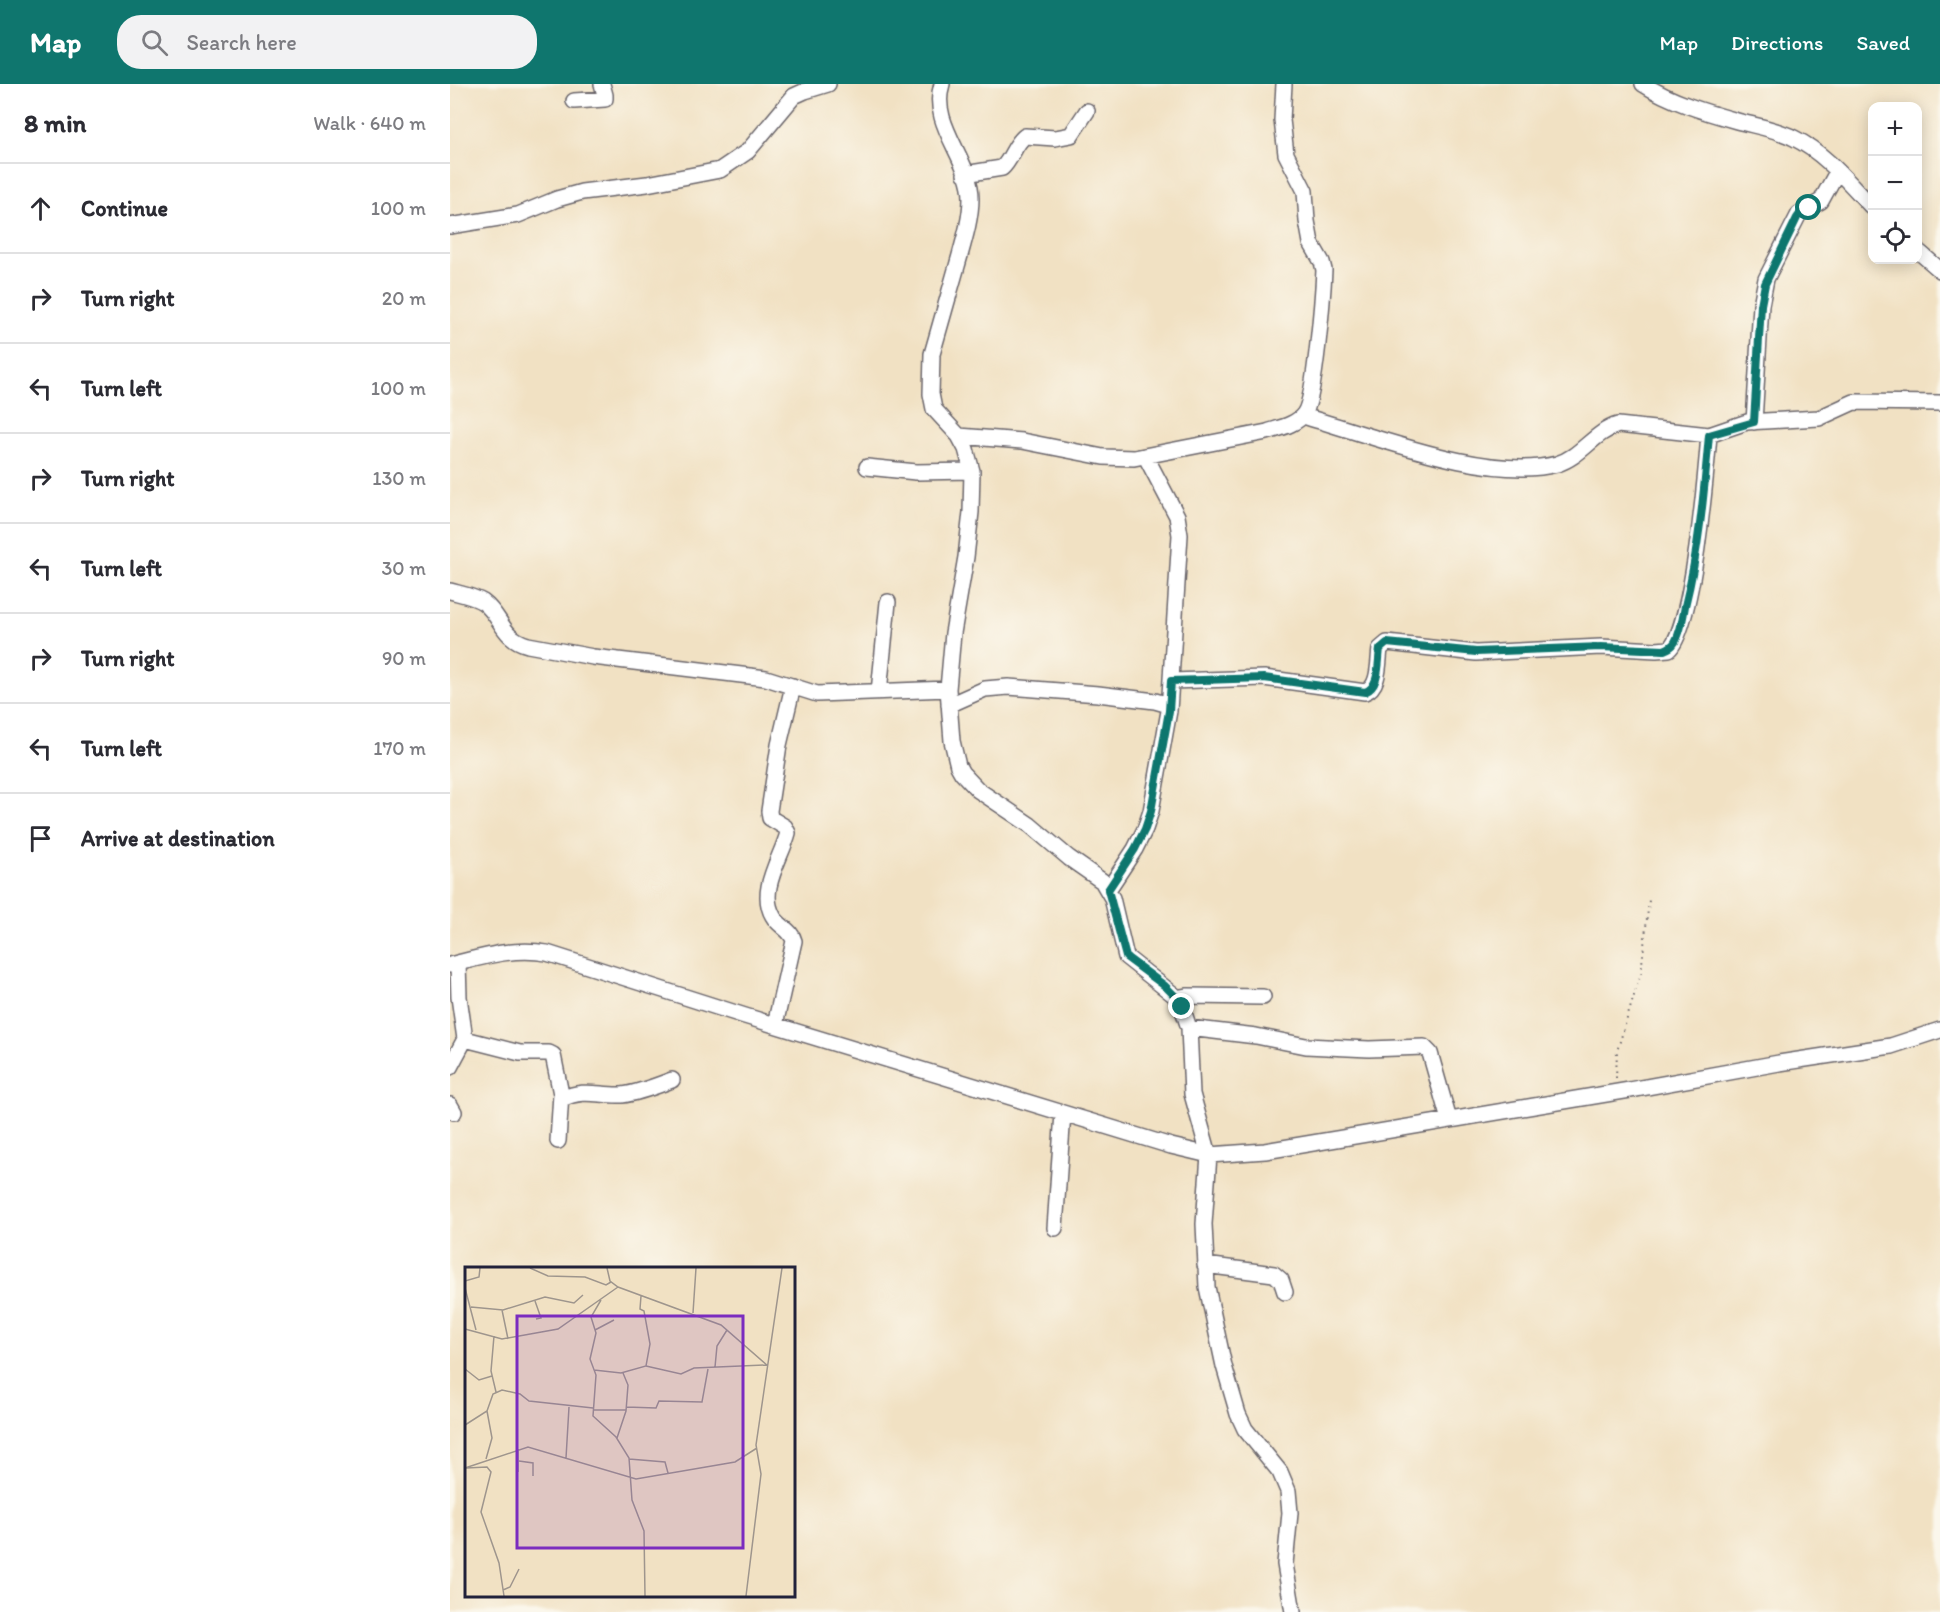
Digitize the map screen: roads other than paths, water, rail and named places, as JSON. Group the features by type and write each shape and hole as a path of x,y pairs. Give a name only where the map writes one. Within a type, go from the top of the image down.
{"street":[{"path":"574,101 604,99 602,84"},
{"path":"450,226 518,215 582,192 647,184 720,170 748,151 794,96 828,84"},
{"path":"942,84 940,99 944,122 971,190 971,206 963,245 932,354 931,368 934,409 938,416 959,436 966,449 972,471 971,512 953,633 948,689 952,741 962,773 978,790 1030,825 1069,858 1102,881 1108,890 1126,957 1165,986 1182,1007 1189,1028 1192,1094 1209,1155 1204,1224 1207,1287 1224,1366 1238,1414 1245,1429 1280,1472 1288,1491 1290,1512 1285,1564 1293,1612"},
{"path":"959,436 1022,441 1103,457 1146,457 1217,440 1267,432 1286,426 1303,416 1312,395 1324,270 1311,243 1305,191 1286,154 1282,120 1284,84"},
{"path":"1643,84 1666,97 1707,112 1796,139 1824,159 1868,203"},
{"path":"965,174 1002,168 1010,159 1019,141 1025,136 1055,138 1071,135 1087,111"},
{"path":"1754,422 1761,305 1766,279 1799,214 1821,201 1837,172"},
{"path":"1922,255 1940,270"},
{"path":"1303,416 1396,444 1469,462 1521,467 1546,466 1570,459 1607,430 1618,425 1709,435 1754,422 1812,420 1826,417 1848,404 1861,401 1940,403"},
{"path":"1171,681 1264,678 1365,692 1371,690 1375,685 1380,649 1387,643 1488,653 1589,647 1669,649 1677,640 1690,586 1704,494 1709,435"},
{"path":"1108,890 1135,849 1151,811 1169,705 1178,581 1179,524 1146,457"},
{"path":"867,467 916,472 972,471"},
{"path":"450,591 482,602 490,609 507,634 519,643 593,657 766,678 822,694 948,689"},
{"path":"879,692 888,602"},
{"path":"775,1025 794,941 791,933 774,918 769,902 770,884 788,831 771,819 769,811 779,745 793,686"},
{"path":"950,705 985,689 1008,687 1098,694 1155,701 1169,705"},
{"path":"450,1067 465,1039 454,964 485,955 525,950 547,954 1190,1152 1209,1155 1265,1151 1891,1046 1940,1030"},
{"path":"1176,998 1188,996 1263,997"},
{"path":"1189,1028 1256,1036 1306,1046 1369,1049 1424,1047 1430,1053 1449,1120"},
{"path":"465,1039 520,1053 552,1054 555,1058 562,1099 558,1141"},
{"path":"562,1099 585,1092 620,1095 672,1080"},
{"path":"1055,1228 1063,1113"},
{"path":"1205,1265 1274,1275 1281,1280 1285,1292"}]}
